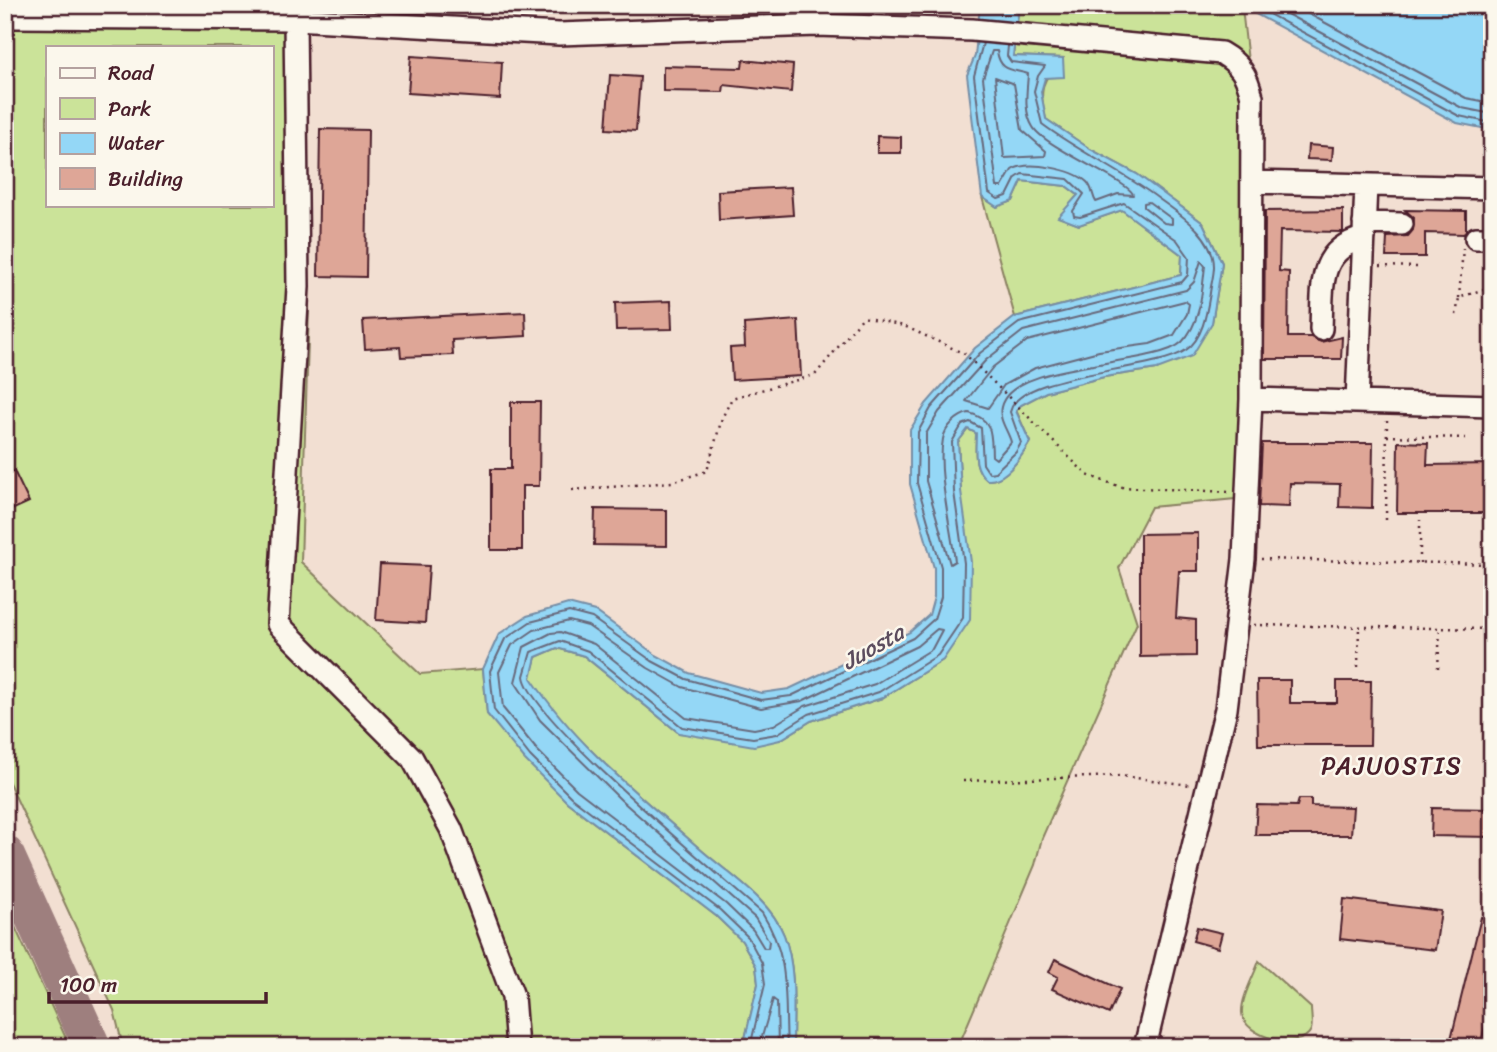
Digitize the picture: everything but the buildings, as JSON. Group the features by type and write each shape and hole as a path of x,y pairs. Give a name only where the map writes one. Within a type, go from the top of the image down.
{"street":[{"path":"13,17 295,19 559,34 819,15 1221,52 1239,64 1252,97 1251,399 1244,559 1226,709 1145,1047"},
{"path":"295,19 299,286 278,624 412,758 452,829 513,996 517,1047"},
{"path":"1252,182 1492,188"},
{"path":"1357,402 1366,185"},
{"path":"1321,329 1324,270 1336,251 1364,230 1402,224"},
{"path":"1251,399 1492,406"}],"path":[{"path":"1456,316 1463,247 1484,238"},
{"path":"1363,265 1418,267"},
{"path":"1459,298 1492,286"},
{"path":"572,490 672,482 708,471 722,418 732,398 815,375 863,317 904,326 965,354 1021,413 1087,475 1121,487 1246,493"},
{"path":"1386,520 1387,421 1397,419 1399,403"},
{"path":"1387,436 1468,438"},
{"path":"1420,520 1420,563"},
{"path":"1244,559 1492,564"},
{"path":"1236,625 1492,629"},
{"path":"1358,667 1359,626"},
{"path":"1438,668 1440,628"},
{"path":"963,781 1121,776 1207,787"}],"green space":[{"path":"5,5 306,7 309,307 301,562 420,674 483,669 487,714 567,802 716,916 742,941 756,966 758,984 743,1047 123,1047 114,1010 5,774"},
{"path":"1019,5 1239,5 1242,8 1252,97 1246,498 1151,507 1119,568 1137,623 1042,838 1035,865 958,1047 793,1047 791,962 784,935 769,910 747,887 609,768 567,725 530,678 536,657 557,648 584,656 679,733 780,740 811,721 882,698 943,660 961,491 958,442 968,429 976,433 979,470 987,480 994,480 1012,467 1030,442 1016,410 1021,405 1046,392 1104,377 1157,369 1212,323 1222,263 1203,223 1137,174 1090,149 1046,119 1042,99 1043,86 1063,58 1013,56"},
{"path":"1022,181 1066,186 1078,195 1059,217 1079,225 1122,210 1182,255 1181,275 1015,317 982,197 997,207 1013,201"},
{"path":"5,914 10,916 70,1047 5,1047"},
{"path":"1259,961 1311,1008 1312,1028 1305,1037 1285,1041 1273,1039 1252,1029 1245,1022 1242,1013 1244,1001"}],"water":[{"path":"980,5 1019,5 1013,56 1063,58 1064,77 1045,78 1041,92 1046,119 1090,149 1137,174 1203,223 1222,263 1212,323 1192,356 1157,369 1104,377 1046,392 1021,405 1016,411 1030,442 1012,467 994,480 987,480 979,470 976,433 968,429 958,442 961,491 971,562 970,620 943,660 882,698 811,721 780,740 754,746 679,733 584,656 557,648 536,657 531,678 568,725 632,789 747,887 769,910 784,935 791,962 793,1047 743,1047 758,984 756,966 742,941 716,916 567,802 525,760 487,714 483,669 499,634 527,616 568,604 595,611 656,655 689,673 761,693 789,689 910,632 929,615 934,597 934,568 910,484 910,430 926,404 975,348 1015,317 1181,275 1182,255 1122,210 1079,225 1058,217 1078,195 1066,186 1022,181 1013,201 997,207 982,197 967,75 975,56"},
{"path":"1239,5 1492,5 1492,130 1457,123"}],"taxiway":[{"path":"5,854 92,1047"}],"district":[{"name":"PAJUOSTIS","path":"1392,766"}],"water label":[{"name":"Juosta","path":"873,647"}]}
